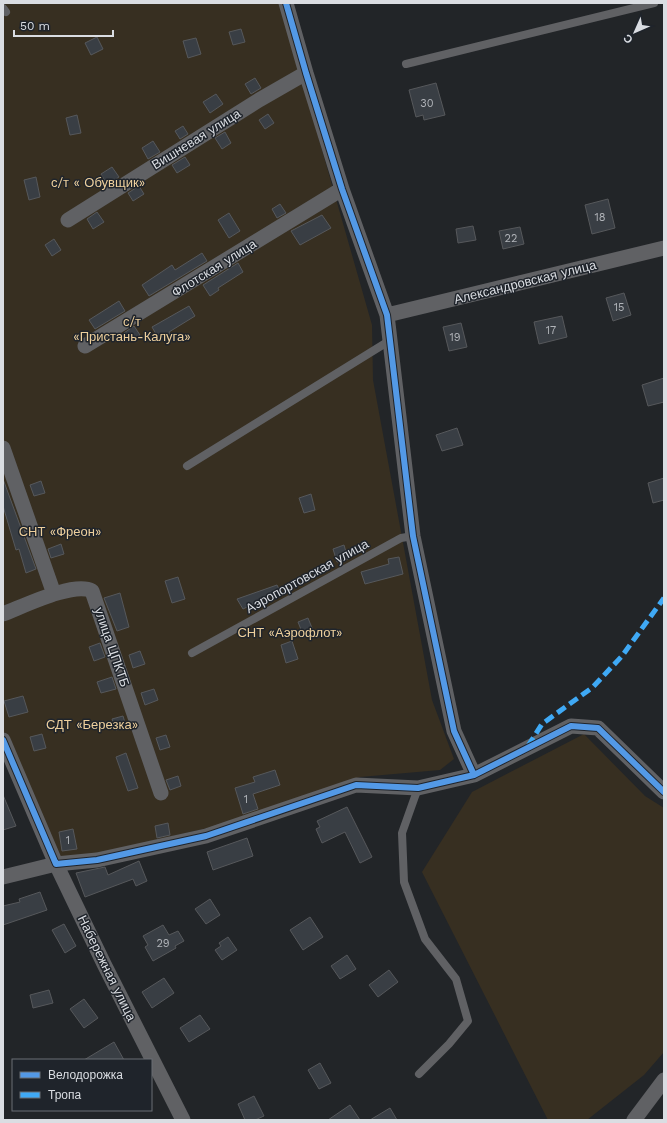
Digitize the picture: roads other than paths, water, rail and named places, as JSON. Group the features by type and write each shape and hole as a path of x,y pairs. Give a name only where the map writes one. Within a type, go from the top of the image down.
{"street":[{"path":"286,3 342,189 386,315 413,536 454,731 474,775"},
{"name":"Вишневая улица","path":"68,220 258,100 306,73"},
{"name":"Флотская улица","path":"85,346 342,189"},
{"name":"Александровская улица","path":"386,315 664,248"},
{"path":"3,448 54,594"},
{"name":"улица ЦПКТБ","path":"3,614 54,594 81,588 87,588 92,591 161,793"},
{"path":"3,877 56,864 97,860 206,836 356,785 418,788 474,775 571,726 598,728 664,792"},
{"name":"Набережная улица","path":"3,740 56,864 104,964 183,1120"},
{"path":"634,1120 664,1080"}],"lane":[{"path":"406,64 654,3"},
{"path":"187,466 389,341"},
{"name":"Аэропортовская улица","path":"192,653 401,538 413,536"},
{"path":"418,788 402,833 404,882 425,939 456,979 468,1021 449,1044 419,1074"}],"park label":[{"name":"с/т « Обувщик»","path":"98,182"},
{"name":"с/т «Пристань-Калуга»","path":"132,328"},
{"name":"СНТ «Фреон»","path":"60,531"},
{"name":"СНТ «Аэрофлот»","path":"290,632"},
{"name":"СДТ «Березка»","path":"92,724"}]}
